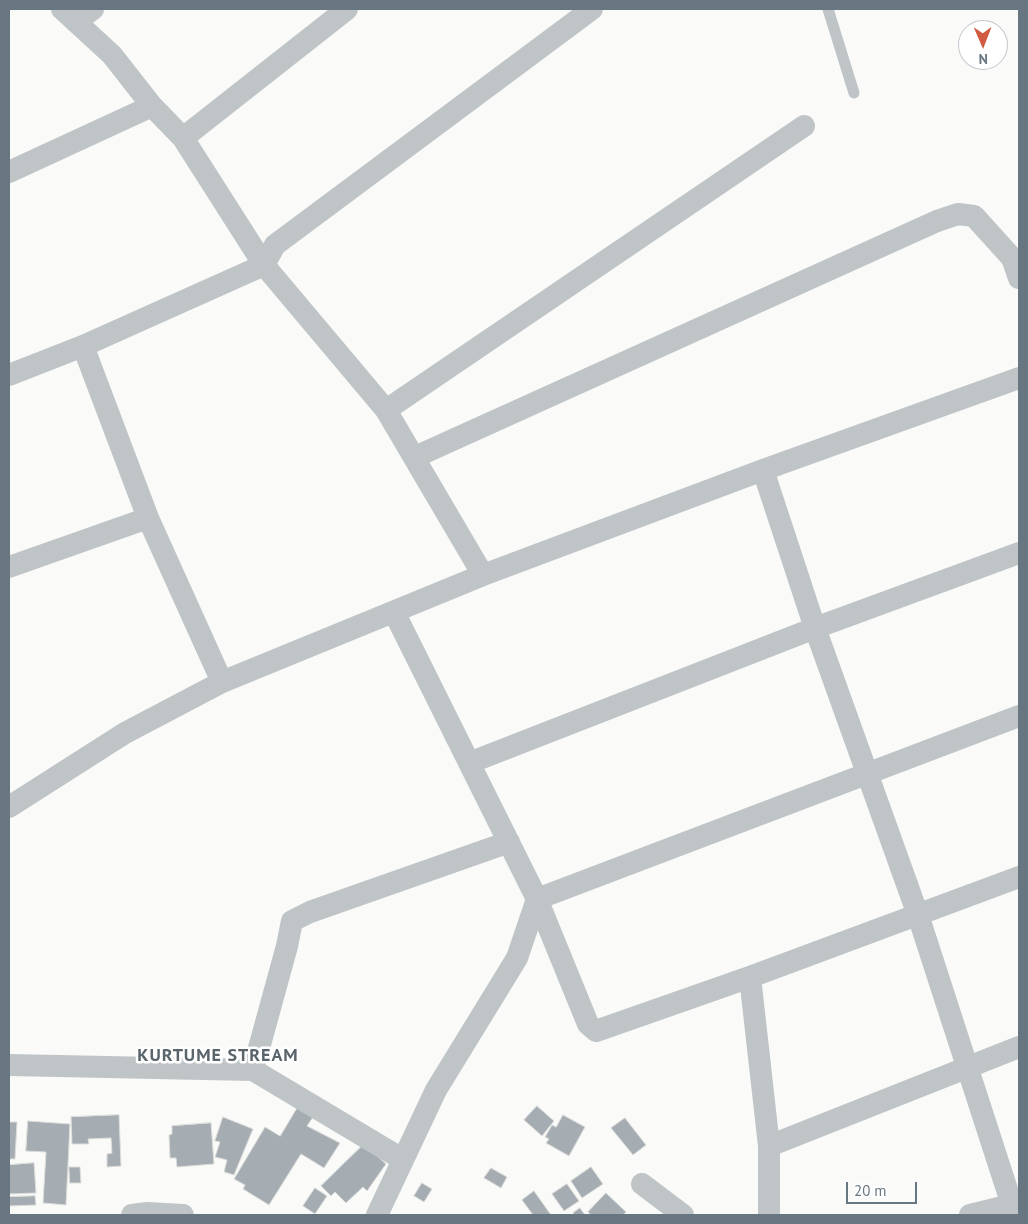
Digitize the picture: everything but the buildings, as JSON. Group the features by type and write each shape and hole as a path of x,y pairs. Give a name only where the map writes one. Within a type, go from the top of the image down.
{"street":[{"path":"183,138 347,9"},
{"path":"9,375 83,346 264,265 275,246 592,9"},
{"path":"77,13 152,106 183,138 264,265 386,410 415,457 482,576"},
{"path":"9,172 152,106"},
{"path":"386,410 804,126"},
{"path":"415,457 928,225 958,214 974,216 988,229 1012,258 1019,278"},
{"path":"83,346 148,518 222,682"},
{"path":"9,806 125,733 222,682 482,576 763,470 1019,378"},
{"path":"763,470 816,628 918,915 1016,1208 970,1215"},
{"path":"9,567 148,518"},
{"path":"469,763 816,628 1019,553"},
{"path":"394,612 538,899 588,1024 596,1030 750,977 1019,877"},
{"path":"376,1215 436,1090 517,958 538,899 1019,716"},
{"path":"253,1070 292,921 310,912 509,842"},
{"path":"750,977 769,1146 769,1215"},
{"path":"769,1146 1019,1046"},
{"path":"9,1065 253,1070 402,1159"},
{"path":"642,1184 683,1215"},
{"path":"132,1215 147,1213 183,1215"}],"lane":[{"path":"828,9 854,93"}],"district":[{"name":"KURTUME STREAM","path":"218,1056"}]}
